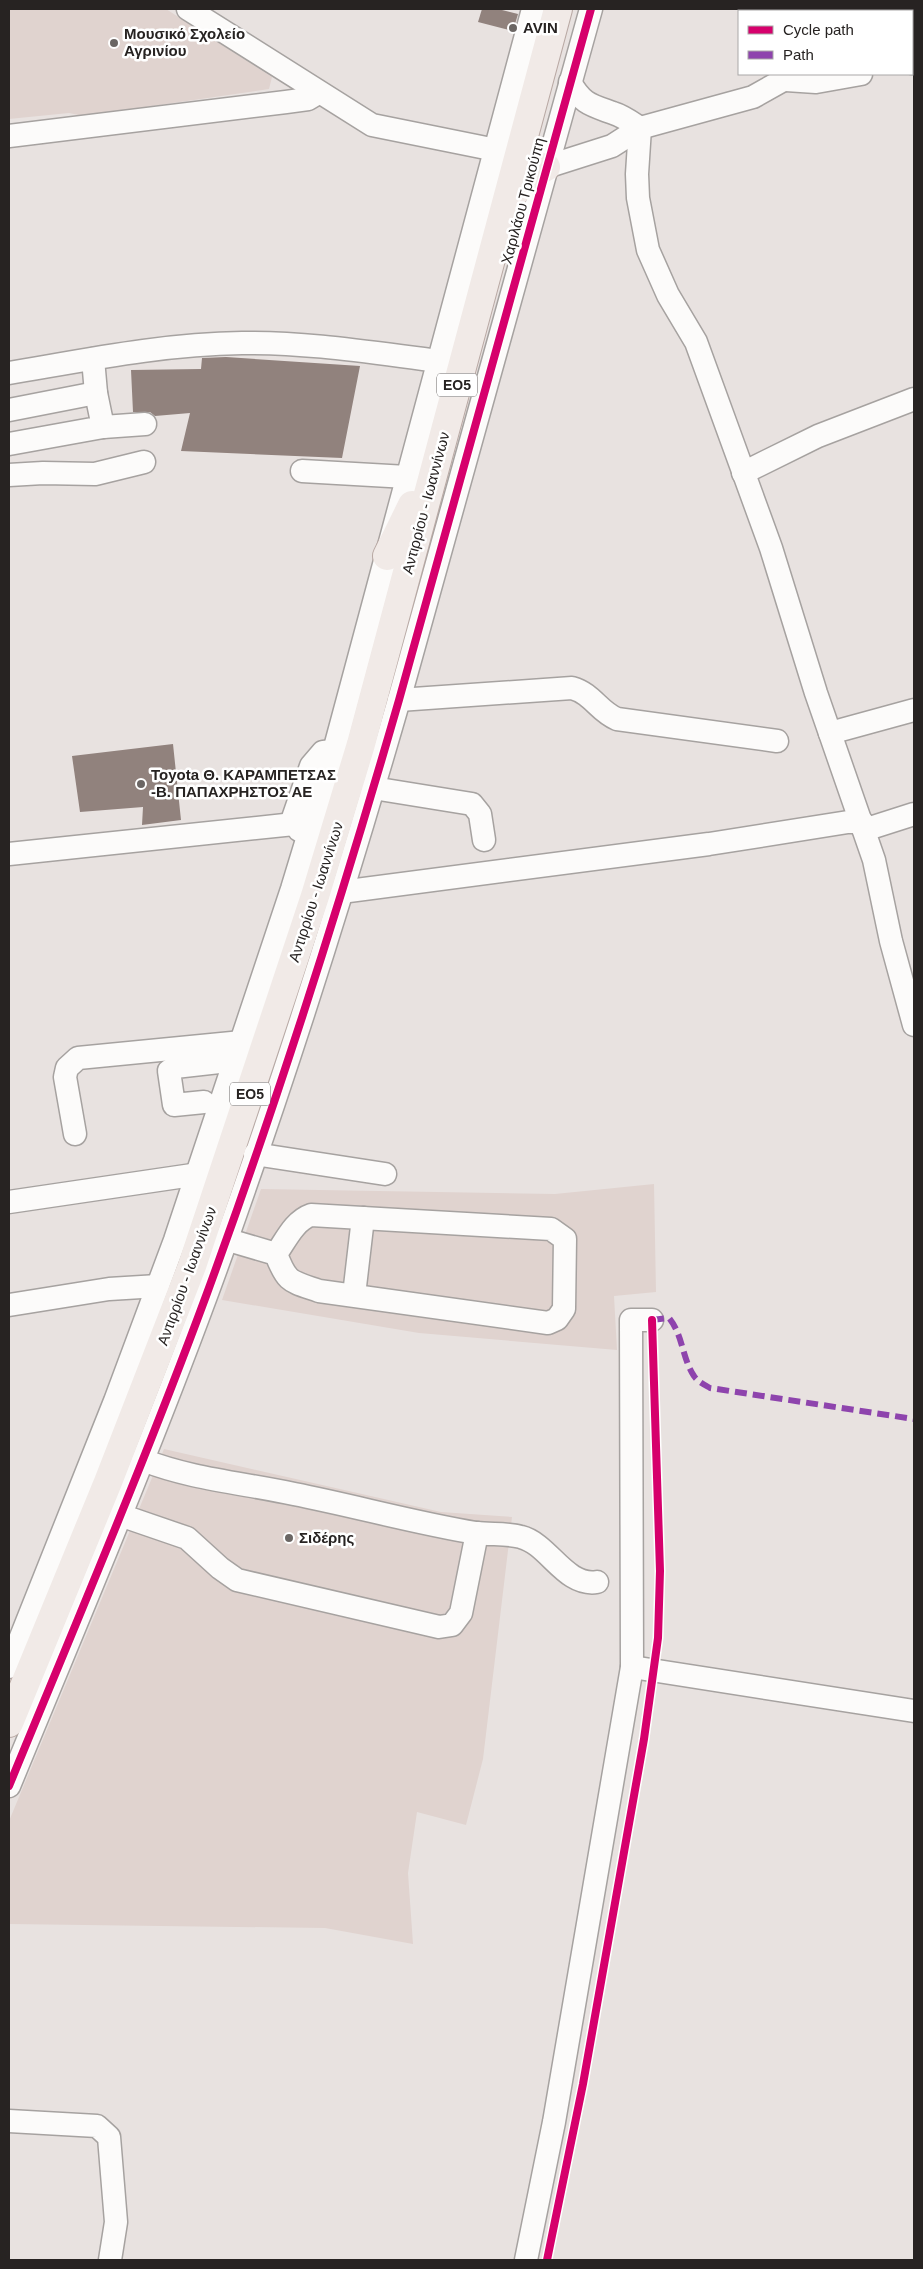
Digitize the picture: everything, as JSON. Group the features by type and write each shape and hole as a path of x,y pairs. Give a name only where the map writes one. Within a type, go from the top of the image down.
{"main road":[{"name":"Αντιρρίου - Ιωαννίνων","path":"9,1723 150,1375 217,1194 339,820 558,9"},
{"path":"505,206 526,178 546,167"},
{"path":"387,556 440,447"}],"street":[{"path":"188,9 318,93 372,125 496,150"},
{"path":"9,1667 115,1401 199,1174 240,1051 302,829 334,751 533,9"},
{"name":"Χαριλάου Τρικούπη","path":"9,1786 142,1460 225,1239 255,1154 341,892 399,700 591,9"},
{"path":"546,167 612,146 640,128 734,104 753,97 790,77 816,82 855,75"},
{"path":"570,82 576,94 584,101 627,119 640,128"},
{"path":"9,136 286,102 308,98 318,93"},
{"path":"640,128 637,174 638,198 648,250 668,295 696,342 771,548 830,733 874,860 891,941 914,1026"},
{"path":"9,373 158,348 243,343 330,348 439,361"},
{"path":"93,359 96,393 103,427"},
{"path":"9,410 96,393"},
{"path":"743,473 818,436 914,399"},
{"path":"9,444 103,427 145,424"},
{"path":"9,475 43,472 95,474 144,462"},
{"path":"302,471 407,477"},
{"path":"399,700 572,688 584,691 604,712 617,718 776,741"},
{"path":"830,733 914,710"},
{"path":"373,788 472,804 480,814 484,840"},
{"path":"341,892 690,846 848,822 863,826 914,814"},
{"path":"9,854 302,829"},
{"path":"204,1102 174,1105 170,1071 175,1067 240,1051"},
{"path":"76,1134 65,1077 67,1068 78,1058 240,1051"},
{"path":"255,1154 385,1174"},
{"path":"9,1202 199,1174"},
{"path":"311,1215 551,1229 565,1239 564,1309 557,1319 548,1323 319,1290 292,1282 284,1274 276,1254 303,1218 311,1215"},
{"path":"354,1295 363,1218"},
{"path":"225,1239 276,1254"},
{"path":"9,1305 109,1289 158,1286"},
{"path":"526,2260 554,2122 632,1667 631,1320 652,1320"},
{"path":"142,1460 170,1471 297,1494 477,1533 522,1537 543,1550 578,1579 589,1584 597,1582"},
{"path":"120,1515 187,1538 237,1580 439,1627 452,1625 461,1613 477,1533"},
{"path":"632,1667 914,1711"},
{"path":"9,2121 97,2126 109,2137 116,2222 110,2260"}],"shaded area":[{"name":"Μουσικό Σχολείο Αγρινίου","path":"9,9 166,9 272,77 269,89 83,116 69,113 9,119"},
{"path":"654,1184 656,1292 614,1296 617,1350 419,1333 222,1300 261,1189 555,1194"},
{"path":"164,1449 441,1512 512,1517 483,1759 466,1825 417,1812 408,1873 413,1944 325,1928 9,1924 9,1821"}],"building":[{"path":"482,9 498,9 518,14 513,31 478,22"},
{"path":"226,357 360,366 342,458 181,451 190,413 155,416 150,412 133,412 131,370 201,369 202,358"},
{"path":"173,744 181,820 142,825 143,807 80,812 72,756"}],"marked path":[{"path":"652,1320 669,1318 674,1325 694,1376 710,1388 914,1419"}],"cycle path":[{"path":"9,1786 110,1542 183,1358 233,1222 283,1074 331,925 399,700 591,9"},
{"path":"547,2260 583,2084 644,1739 658,1638 660,1571 652,1320"}],"place":[{"name":"AVIN","path":"513,28"},
{"name":"Μουσικό Σχολείο Αγρινίου","path":"114,43"},
{"name":"Toyota Θ. ΚΑΡΑΜΠΕΤΣΑΣ -Β. ΠΑΠΑΧΡΗΣΤΟΣ ΑΕ","path":"141,784"},
{"name":"Σιδέρης","path":"289,1538"}]}
